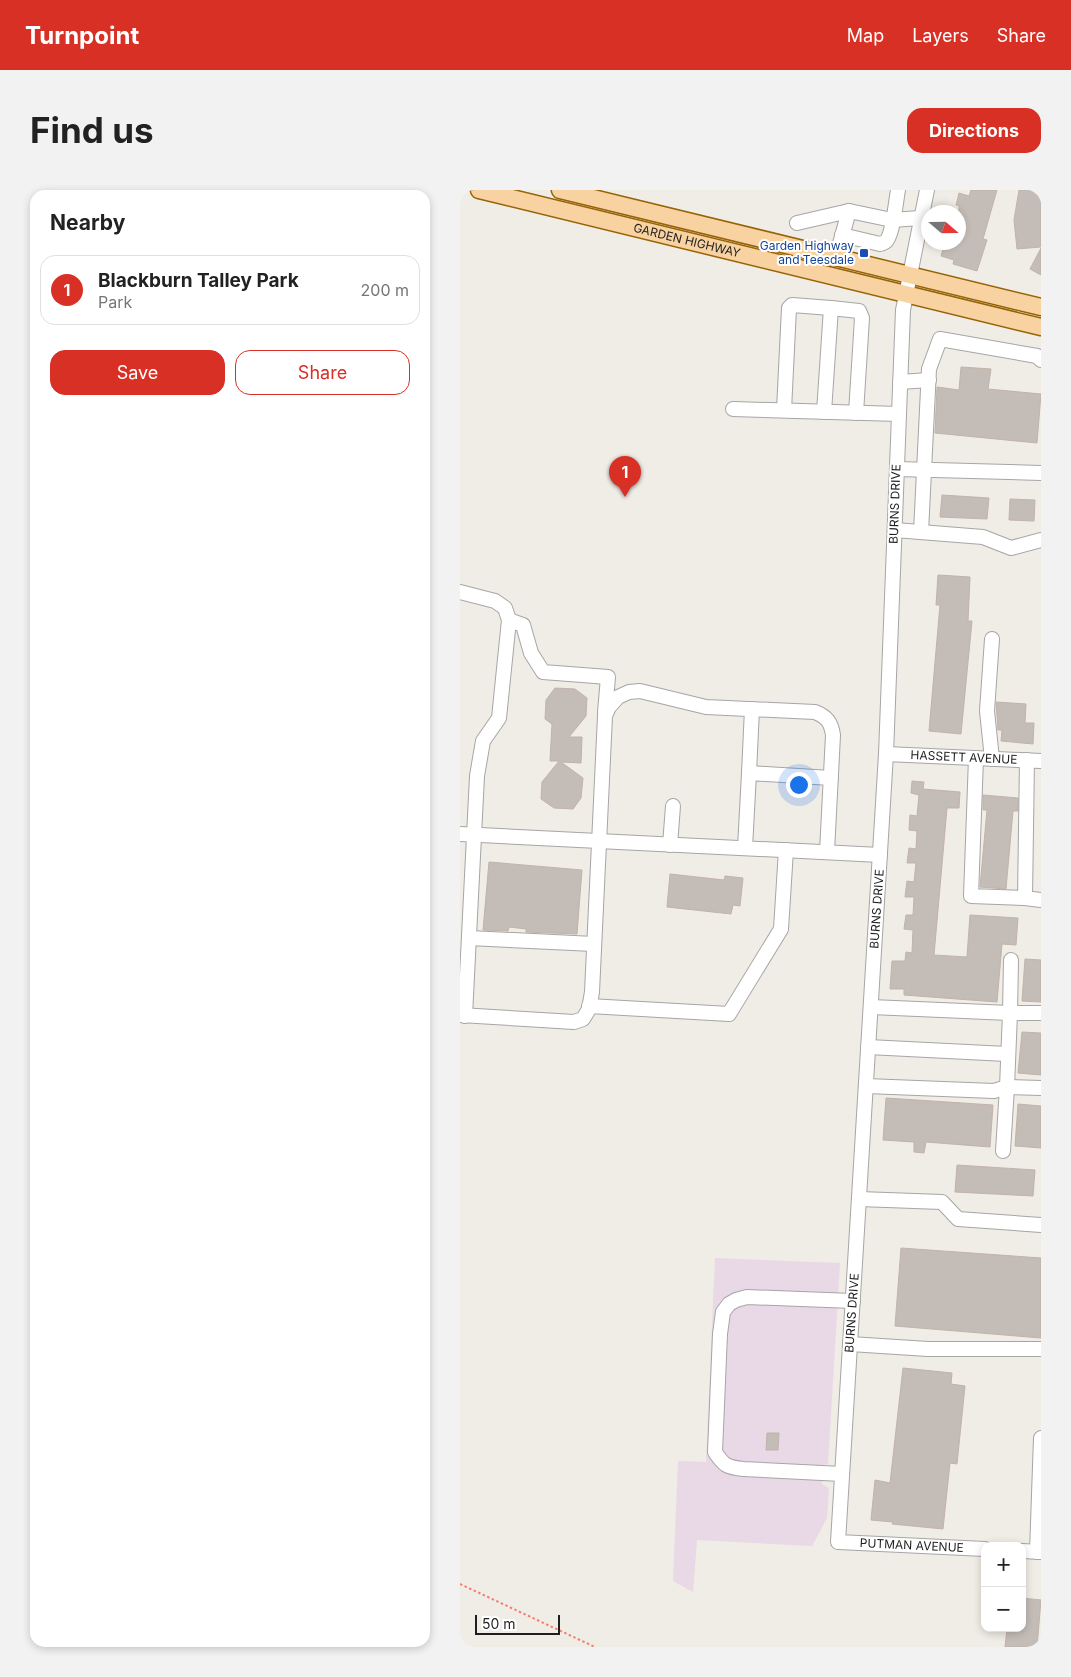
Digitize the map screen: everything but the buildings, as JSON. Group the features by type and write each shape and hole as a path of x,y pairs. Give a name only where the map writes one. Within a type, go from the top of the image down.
{"main road":[{"name":"GARDEN HIGHWAY","path":"479,190 1041,327"},
{"name":"GARDEN HIGHWAY","path":"560,190 1041,307"}],"street":[{"path":"842,235 880,244 886,242 898,190"},
{"name":"BURNS DRIVE","path":"838,1542 886,754 903,310 927,190"},
{"path":"836,258 849,211"},
{"path":"797,223 849,211 892,220 920,218"},
{"path":"784,410 789,308 792,305 859,311 862,318 856,413"},
{"path":"824,412 830,308"},
{"path":"921,532 929,369 940,339 1037,356 1041,360"},
{"path":"900,382 929,380"},
{"path":"734,409 899,414"},
{"path":"897,469 1041,473"},
{"path":"894,530 984,537 1011,548 1041,540"},
{"path":"460,592 495,601 506,608 509,620 498,718 483,741 477,776 463,1016 574,1022 583,1019 589,1006 592,992 608,676 543,672 531,653 523,624 509,620"},
{"path":"992,639 987,711 992,759"},
{"path":"605,716 609,706 618,697 629,692 640,691 706,707 815,712 824,716 831,724 833,736 827,852"},
{"path":"745,848 752,709"},
{"name":"HASSETT AVENUE","path":"886,754 1041,761"},
{"path":"976,758 971,896 1041,900"},
{"path":"1025,898 1027,760"},
{"path":"749,773 830,778"},
{"path":"670,844 673,806"},
{"path":"460,834 880,855"},
{"path":"589,1006 729,1014 782,929 786,850"},
{"path":"469,938 594,944"},
{"path":"1002,1151 1007,1087 1011,960"},
{"path":"871,1006 1041,1014"},
{"path":"868,1047 1008,1054"},
{"path":"866,1086 994,1091 1007,1087 1041,1088"},
{"path":"859,1199 942,1202 958,1219 1041,1225"},
{"path":"842,1474 743,1469 727,1467 721,1462 715,1452 720,1334 722,1312 729,1304 747,1297 853,1301"},
{"path":"850,1344 928,1349 1041,1349"},
{"path":"1026,1551 1039,1552 1041,1438"},
{"name":"PUTMAN AVENUE","path":"838,1542 981,1549"}],"path":[{"path":"460,1584 595,1647"}],"shaded area":[{"path":"715,1258 840,1263 828,1464 824,1465 822,1484 829,1488 827,1518 812,1546 697,1540 693,1592 673,1581 678,1461 706,1462"}],"place":[{"name":"Garden Highway and Teesdale","path":"864,253"},
{"name":"Blackburn Talley Park","path":"625,497"}]}
